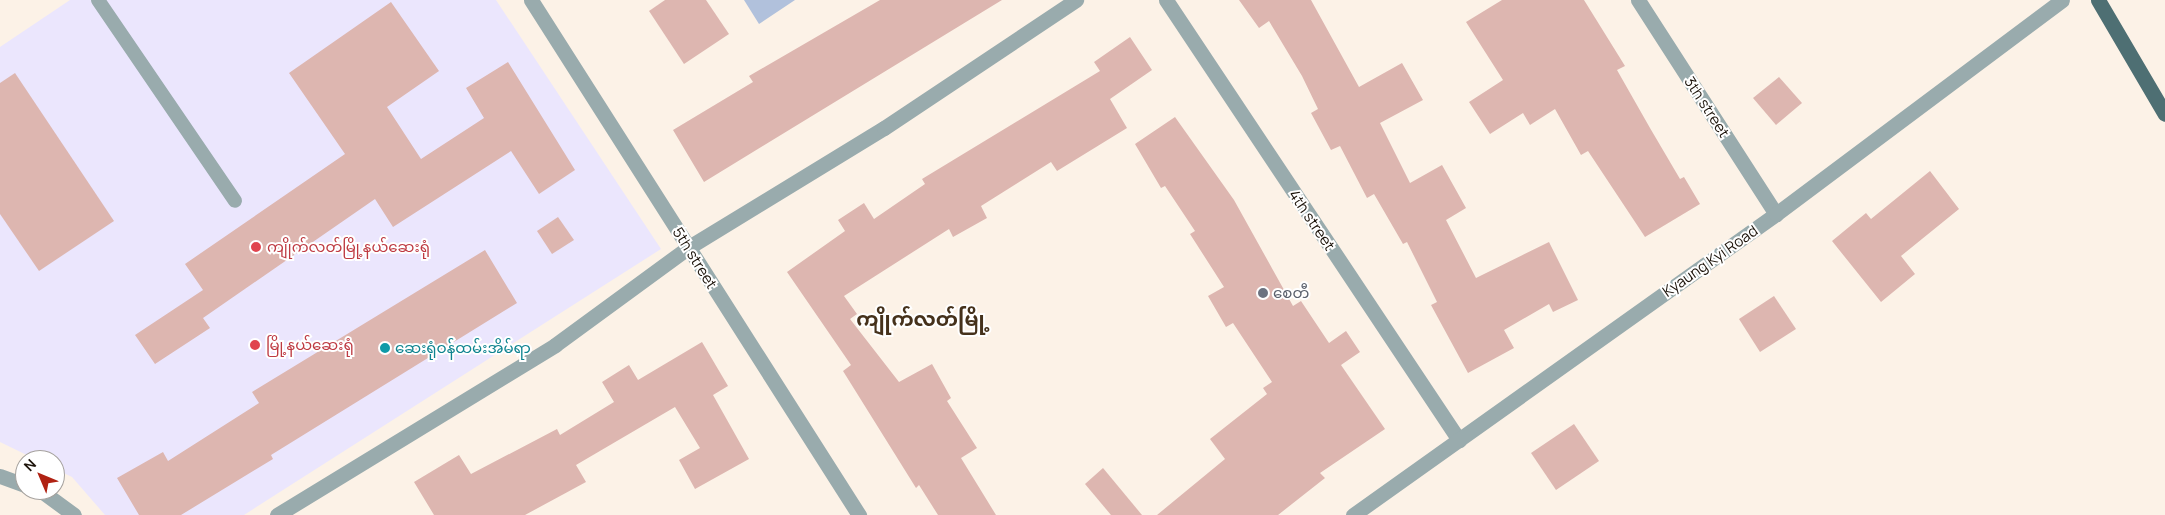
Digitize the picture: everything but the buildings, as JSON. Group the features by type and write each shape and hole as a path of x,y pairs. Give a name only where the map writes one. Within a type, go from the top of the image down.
{"main road":[{"path":"2098,0 2165,114"}],"street":[{"name":"5th street","path":"531,0 859,515"},
{"path":"277,515 555,345 689,247 884,128 1076,0"},
{"name":"4th street","path":"1166,0 1459,440"},
{"name":"3th street","path":"1638,0 1776,214"},
{"name":"Kyaung Kyi Road","path":"1353,515 1776,214 2062,0"},
{"path":"0,476 15,481"},
{"path":"54,500 74,515"}],"lane":[{"path":"98,0 236,201"}],"shaded area":[{"name":"မြို့နယ်ဆေးရုံ","path":"70,0 496,0 661,249 244,515 105,515 72,477 65,474 65,450 16,450 0,442 0,47"}],"water":[{"path":"744,0 795,0 759,24"}],"place":[{"name":"ကျိုက်လတ်မြို့နယ်ဆေးရုံ","path":"256,247"},
{"name":"စေတီ","path":"1263,293"},
{"name":"မြို့နယ်ဆေးရုံ","path":"255,345"},
{"name":"ဆေးရုံဝန်ထမ်းအိမ်ရာ","path":"385,348"}],"district":[{"name":"ကျိုက်လတ်မြို့","path":"923,318"}]}
